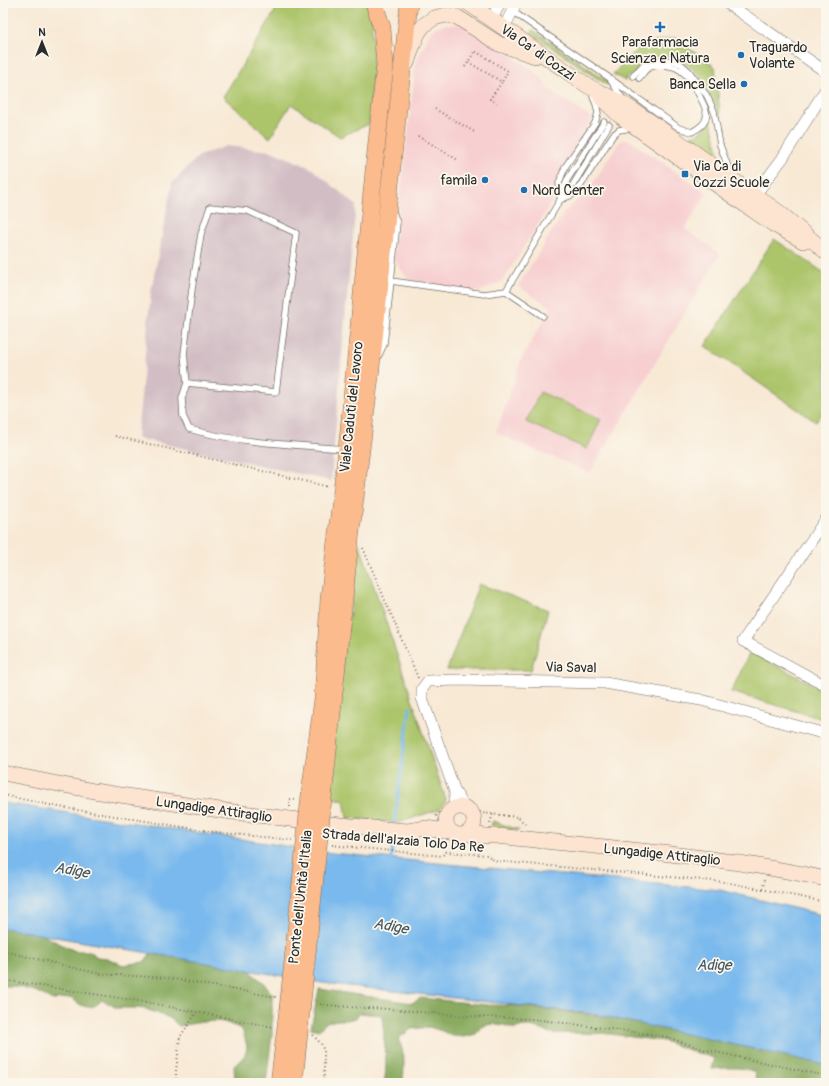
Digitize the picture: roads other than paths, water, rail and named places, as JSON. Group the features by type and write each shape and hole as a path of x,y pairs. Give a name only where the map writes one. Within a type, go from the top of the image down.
{"main road":[{"name":"Viale Caduti del Lavoro","path":"374,3 382,28"},
{"name":"Viale Caduti del Lavoro","path":"318,787 322,698 329,599 347,449 385,65 382,28 383,3"},
{"name":"Viale Caduti del Lavoro","path":"318,787 370,377 409,3"},
{"name":"Via Ca' di Cozzi","path":"468,3 588,86 627,106 780,212 826,252"},
{"name":"Viale Caduti del Lavoro","path":"401,81 418,33 424,25 434,18 446,15 457,17 499,44 552,61"},
{"name":"Via Ca' di Cozzi","path":"588,86 620,116 773,224 826,252"},
{"name":"Lungadige Attiraglio","path":"3,773 94,791 151,800 288,819 384,829 408,831 445,814 470,812 473,817 470,827"},
{"name":"Ponte dell'Unità d'Italia","path":"295,1005 318,787"},
{"name":"Lungadige Attiraglio","path":"445,814 450,832 458,835 470,827 487,828 497,836 682,855 767,867 826,879"},
{"path":"445,814 446,824 450,832"},
{"path":"279,1083 295,1005"},
{"path":"294,1083 295,1005"}],"street":[{"path":"498,23 500,3"},
{"path":"727,3 826,72"},
{"path":"498,23 514,7"},
{"path":"755,195 782,159 826,89"},
{"path":"826,519 744,641 826,686"},
{"name":"Via Saval","path":"445,814 455,792 422,698 422,689 428,681 459,680 605,683 701,700 826,734"}],"lane":[{"name":"Via Ca' di Cozzi","path":"514,7 679,128 692,132 698,129 704,122 706,112 696,90 680,70 666,66 652,66 636,77 643,65 660,60 673,61 681,64 707,96 714,111 720,145 731,175 736,182"},
{"name":"Via Ca' di Cozzi","path":"608,77 627,106 651,108"},
{"name":"Via Ca' di Cozzi","path":"560,200 559,183 565,167 595,123 598,113 596,104 588,86"},
{"path":"506,291 560,200 567,180 606,124"},
{"path":"560,200 574,194 613,135 619,130 638,128"},
{"name":"Viale Caduti del Lavoro","path":"370,377 384,344 397,223 388,196"},
{"path":"187,383 276,392 296,233 248,211 210,207 200,234 184,354 187,383 182,398 183,416 189,429 203,433 265,443 347,449"},
{"path":"391,281 484,294 506,291 543,316"}],"water":[{"name":"Adige","path":"3,803 332,853 720,890 826,916 826,1065 594,1014 323,983 3,928"}],"waterway":[{"path":"394,825 410,708"},
{"path":"391,863 393,835"}],"place":[{"name":"Parafarmacia Scienza e Natura","path":"660,27"},
{"name":"Traguardo Volante","path":"741,55"},
{"name":"Banca Sella","path":"744,84"},
{"name":"Via Ca di Cozzi Scuole","path":"685,174"},
{"name":"famila","path":"485,180"},
{"name":"Nord Center","path":"524,190"}]}
